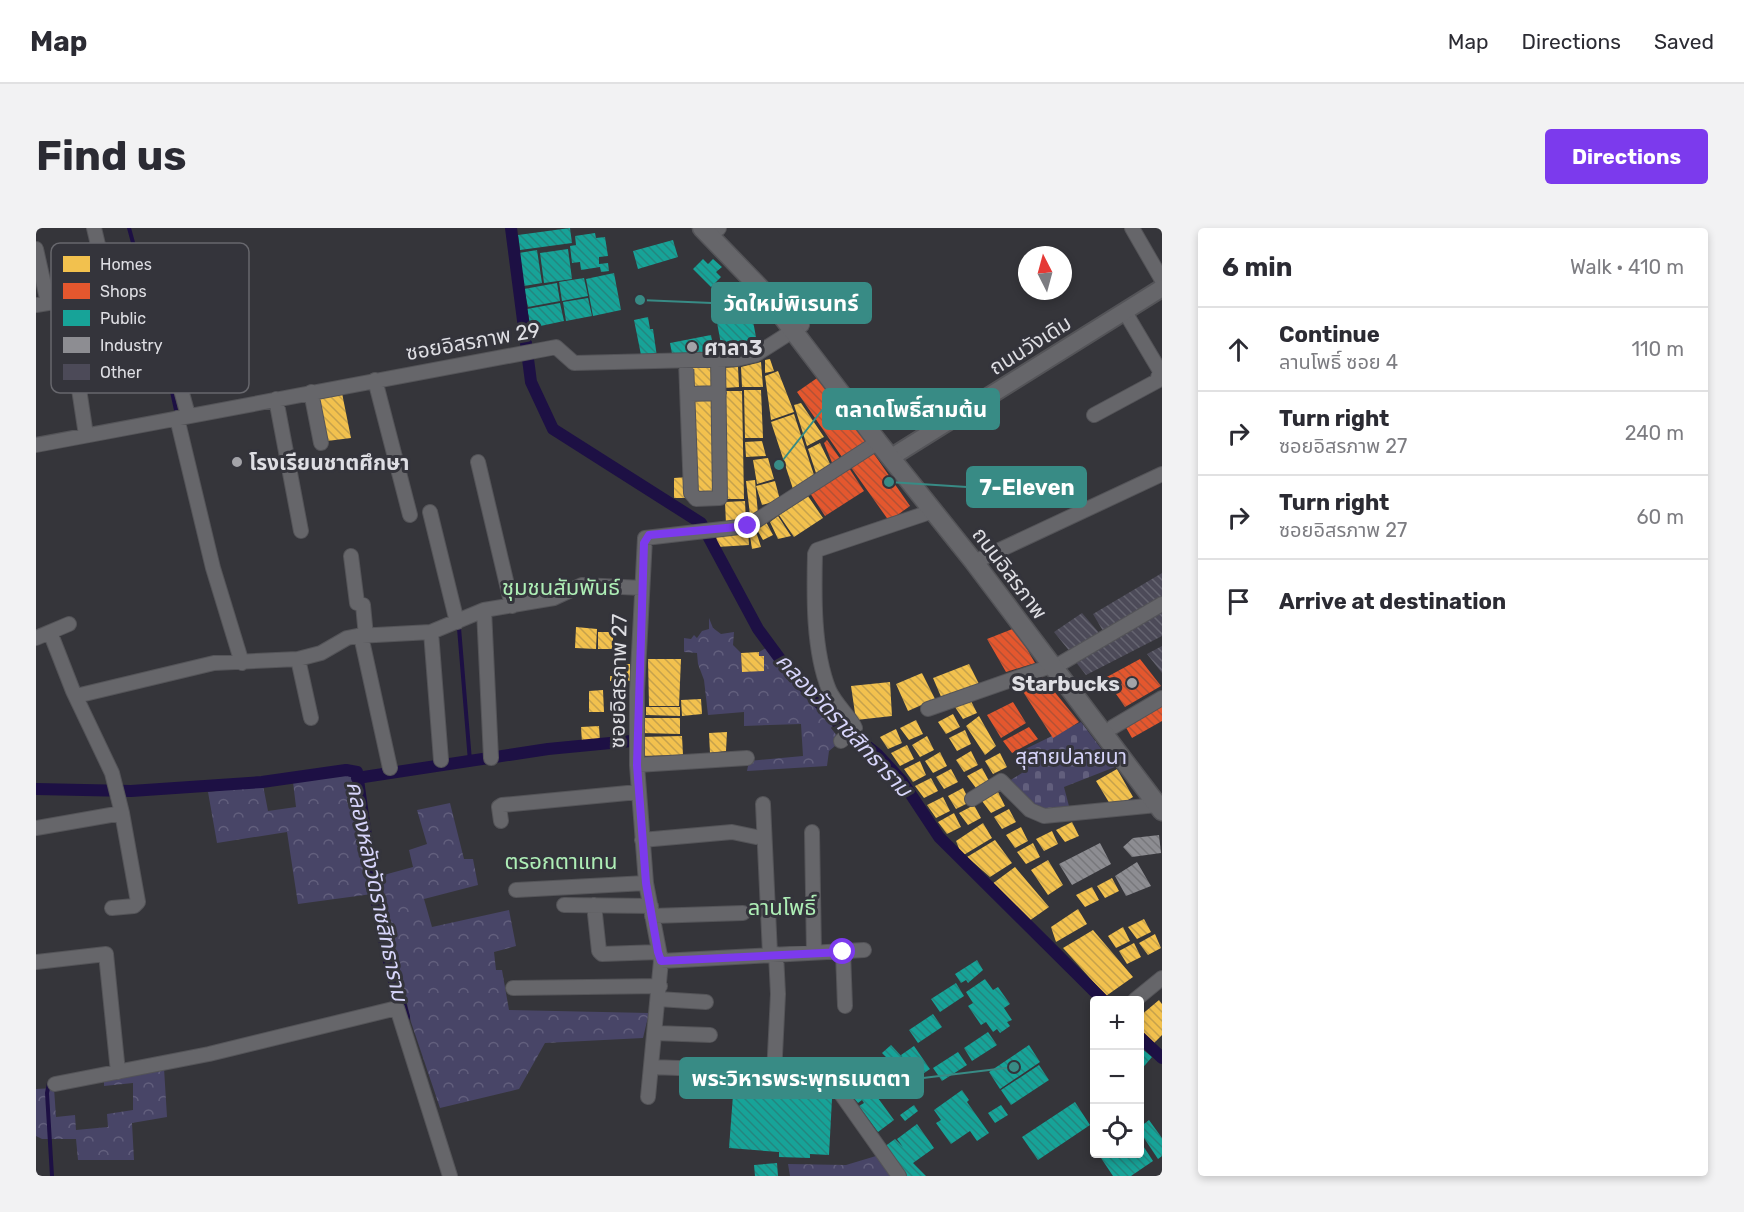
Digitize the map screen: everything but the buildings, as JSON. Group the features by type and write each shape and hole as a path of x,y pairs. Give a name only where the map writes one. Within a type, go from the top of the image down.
{"main road":[{"name":"ถนนอิสรภาพ","path":"702,228 798,328 878,442 896,455 933,511 978,560"},
{"path":"718,228 759,271 798,328 978,560 1160,803"},
{"path":"1055,665 1113,727 1160,803"}],"street":[{"path":"94,228 97,243"},
{"path":"1132,228 1157,262 1162,280"},
{"path":"36,249 42,304"},
{"name":"ถนนวังเดิม","path":"896,455 1162,288"},
{"path":"1094,415 1160,376 1160,371 1125,312"},
{"name":"ซอยอิสรภาพ 29","path":"36,445 556,347 574,363 686,362 755,355 798,328"},
{"path":"686,362 691,494 696,498 720,498 718,360"},
{"path":"375,380 410,515"},
{"path":"311,392 321,443"},
{"path":"80,393 86,435"},
{"path":"178,393 213,568 242,663"},
{"path":"688,394 718,393"},
{"path":"276,399 301,531"},
{"name":"ซอยอิสรภาพ 27","path":"648,1097 659,993 660,956 646,883 637,765 645,538 748,526 759,522 878,442"},
{"path":"478,462 512,606"},
{"path":"978,560 1162,474"},
{"path":"841,741 853,728 841,712 825,680 818,638 815,554 817,550 933,511"},
{"path":"430,512 457,622"},
{"path":"351,556 357,603 363,604 364,636 390,768"},
{"name":"ซอยอิสรภาพ 27","path":"76,696 214,663 298,659 321,653 347,638 431,632 484,610 564,596 582,585 642,588"},
{"path":"928,709 1055,665 1162,604"},
{"path":"484,610 491,758"},
{"path":"36,638 69,624"},
{"path":"50,632 114,780 121,807 138,902 134,906 112,908"},
{"path":"431,632 441,760"},
{"path":"298,659 311,718"},
{"path":"1113,727 1162,698"},
{"path":"637,765 747,758"},
{"path":"972,799 1001,781 1030,810 1044,816 1160,803"},
{"path":"501,821 499,807 502,805 638,792"},
{"path":"763,804 773,954 778,994 774,1075"},
{"path":"36,828 121,807"},
{"path":"642,840 732,832 756,837"},
{"path":"812,832 814,953"},
{"path":"516,890 646,883"},
{"path":"564,904 652,911 743,913"},
{"path":"594,905 599,951 602,954 660,956 864,950"},
{"path":"843,952 845,1006"},
{"path":"36,962 106,954 118,1072"},
{"path":"1140,996 1162,978"},
{"path":"513,988 659,993 706,1002"},
{"path":"55,1084 209,1054 397,1008 450,1176"},
{"path":"655,1033 710,1035"},
{"path":"651,1067 706,1069"},
{"path":"829,1077 899,1176"}],"green space":[{"path":"709,618 713,628 721,634 734,632 733,645 741,653 742,672 764,670 764,656 759,656 759,652 766,648 834,724 831,728 841,741 829,751 827,766 747,771 749,761 803,756 801,724 744,726 744,712 708,715 704,680 697,653 684,652 684,638 691,639 694,635 697,638 702,631 709,629"},
{"name":"สุสายปลายนา","path":"1081,722 1115,767 1064,787 1070,810 1048,812 1034,808 1009,781 1022,773 1015,754"},
{"path":"352,775 372,894 298,904 287,832 217,843 208,792 263,785 268,811 296,807 293,782"},
{"path":"450,803 464,859 473,859 478,885 424,899 432,927 509,910 516,946 494,952 496,970 502,970 509,1010 649,1013 643,1038 545,1043 519,1089 440,1108 411,1022 380,876 413,867 409,850 427,844 417,810"},
{"path":"164,1068 167,1117 132,1123 134,1160 78,1160 76,1139 42,1139 36,1136 36,1089 54,1088 56,1117 75,1115 76,1130 108,1127 107,1114 133,1110 133,1083 104,1086 104,1080"},
{"path":"876,1156 891,1176 790,1176 788,1164 846,1165"}],"waterway":[{"path":"129,228 133,243"},
{"name":"คลองวัดราชสิทธาราม","path":"511,228 531,382 553,429 701,523 758,629 786,667 835,720 878,755 902,781 939,837 1099,996"},
{"path":"172,393 176,410"},
{"path":"459,628 470,761"},
{"path":"357,778 548,749 631,741"},
{"name":"คลองหลังวัดราชสิทธาราม","path":"36,789 131,791 262,782 346,770 357,772 381,926 404,1017"},
{"name":"คลองวัดราชสิทธาราม","path":"1144,1041 1162,1058"},
{"path":"52,1081 49,1083 47,1093 52,1176"}],"place":[{"name":"วัดใหม่พิเรนทร์","path":"640,300"},
{"name":"ศาลา3","path":"692,347"},
{"name":"โรงเรียนชาตศึกษา","path":"237,462"},
{"name":"ตลาดโพธิ์สามต้น","path":"779,465"},
{"name":"7-Eleven","path":"889,482"},
{"name":"Starbucks","path":"1132,683"},
{"name":"พระวิหารพระพุทธเมตตา","path":"1014,1067"}],"district":[{"name":"ชุมชนสัมพันธ์","path":"561,587"},
{"name":"ตรอกตาแทน","path":"561,861"},
{"name":"ลานโพธิ์","path":"782,907"}],"route":[{"path":"748,526 649,535 645,538 637,691 637,765 646,883 658,952 661,961 843,952"}]}
